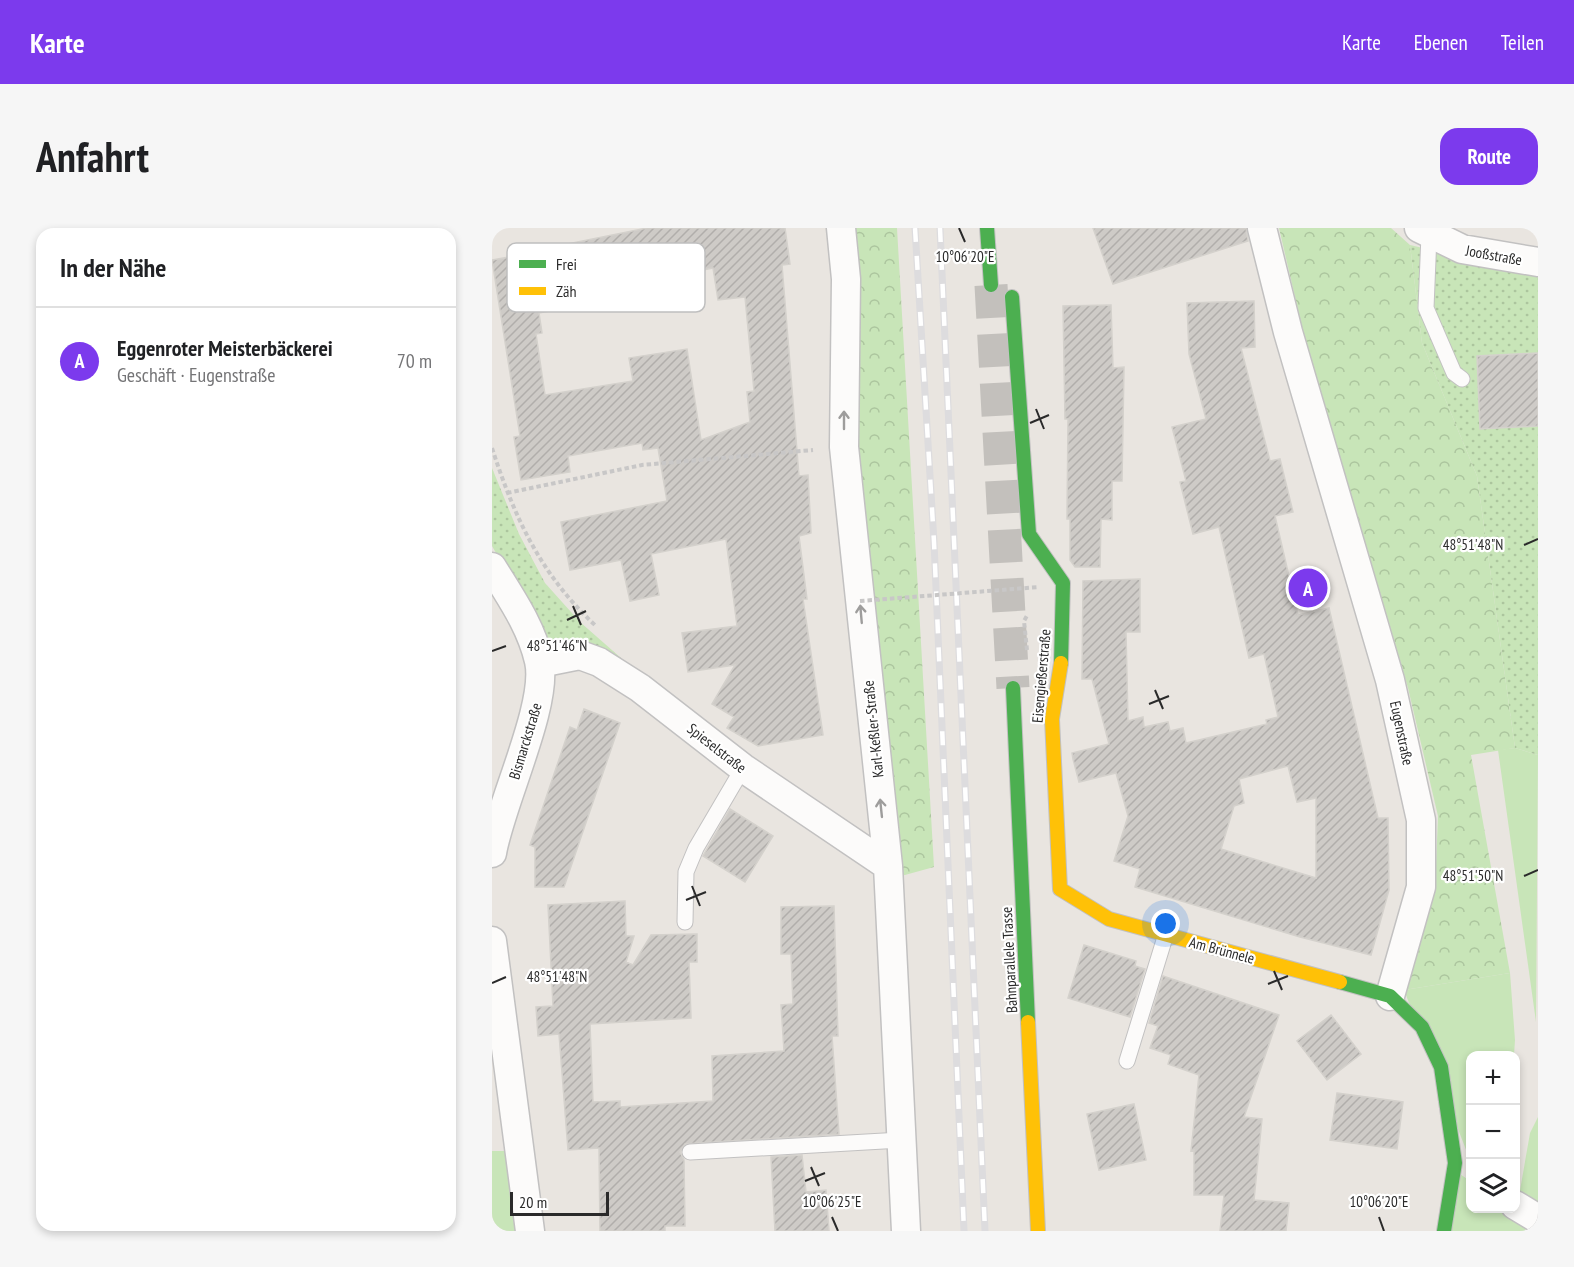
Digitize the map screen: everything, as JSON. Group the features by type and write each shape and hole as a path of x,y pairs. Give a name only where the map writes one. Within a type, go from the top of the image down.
{"street":[{"name":"Karl-Keßler-Straße","path":"841,228 846,279 844,447 888,866 906,1231"},
{"path":"987,228 991,285"},
{"name":"Eugenstraße","path":"1262,228 1288,332 1390,680 1421,820 1421,887 1390,996"},
{"name":"Jooßstraße","path":"1424,231 1462,249 1538,262"},
{"name":"Eisengießerstraße","path":"1012,297 1029,534 1063,583 1062,656 1052,719 1060,889"},
{"name":"Bismarckstraße","path":"492,567 526,620 540,663 538,698 492,853"},
{"name":"Spieselstraße","path":"540,663 580,655 599,662 640,688 743,768 888,866"},
{"name":"Bahnparallele Trasse","path":"1013,688 1038,1231"},
{"name":"Am Brünnele","path":"1060,889 1109,919 1390,996"},
{"path":"492,941 530,1231"},
{"path":"1390,996 1422,1027 1441,1067 1463,1168 1444,1231"},
{"path":"1520,1208 1538,1219"}],"lane":[{"path":"1424,231 1426,308 1454,373 1462,379"},
{"path":"685,922 686,872 696,848 743,768"},
{"path":"1127,1061 1166,934"},
{"path":"690,1152 901,1140"}],"path":[{"path":"507,493 642,465 844,447"},
{"path":"492,448 507,493 525,535 550,578 604,634"},
{"path":"860,601 1039,587"}],"green space":[{"path":"846,228 897,228 934,867 894,878 851,447"},
{"path":"1279,228 1391,228 1410,245 1422,343 1477,476 1515,748 1471,755 1510,973 1404,990 1435,891 1438,816 1408,688 1302,327"},
{"path":"1410,245 1538,275 1538,755 1515,748 1477,476 1422,343"},
{"path":"492,468 519,534 545,583 580,622 621,658 627,673 545,655 533,618 492,546"},
{"path":"1515,748 1538,755 1536,1022 1498,750"},
{"path":"1510,973 1514,1051 1466,1051 1466,1150 1404,990"},
{"path":"1538,1117 1538,1208 1520,1197 1530,1133"},
{"path":"492,1151 511,1151 518,1231 492,1231"},
{"path":"1460,1174 1466,1178 1466,1213 1516,1213 1527,1220 1525,1231 1451,1231"}],"building":[{"path":"647,228 785,228 790,264 782,265 799,476 808,475 811,533 799,536 807,599 803,599 823,735 758,746 727,728 734,717 712,704 735,665 688,672 682,633 737,626 726,539 651,554 659,595 630,601 621,560 570,570 561,522 667,501 658,448 643,450 642,443 568,456 570,472 521,480 514,437 520,436 492,260 507,257 507,312 544,312 539,313 542,333 536,334 545,395 633,381 629,358 687,349 701,440 750,422 747,392 754,391 745,297 718,300 713,268 705,270 705,243 572,243"},
{"path":"1093,228 1246,228 1248,241 1113,284"},
{"path":"1254,301 1255,347 1241,348 1270,461 1280,459 1293,512 1275,516 1298,615 1329,608 1378,818 1388,818 1389,890 1371,955 1300,937 1135,887 1140,869 1114,861 1128,816 1116,773 1079,782 1072,753 1109,744 1092,679 1082,679 1083,581 1140,579 1140,632 1126,632 1128,721 1143,717 1144,727 1168,722 1170,731 1183,728 1186,743 1267,724 1266,720 1278,717 1264,654 1249,658 1219,527 1193,534 1180,482 1186,481 1172,427 1206,419 1189,354 1187,303","holes":["1288,766 1297,802 1316,798 1316,878 1221,849 1234,806 1244,803 1239,779"]},
{"path":"1111,305 1113,368 1124,367 1122,481 1112,481 1112,520 1101,519 1100,567 1075,567 1070,560 1070,519 1067,519 1068,419 1065,419 1063,306"},
{"path":"1538,353 1538,426 1480,429 1477,356"},
{"path":"584,709 620,723 564,887 535,887 535,847 530,845 570,727 577,730"},
{"path":"730,809 773,836 745,882 703,856"},
{"path":"625,901 626,936 634,936 626,962 633,965 651,935 697,934 697,962 689,962 691,1018 590,1024 593,1102 620,1101 620,1107 713,1101 712,1056 784,1051 781,1005 793,1004 791,954 781,954 781,907 834,906 838,1036 832,1036 839,1134 685,1144 680,1152 684,1160 685,1226 665,1226 665,1231 600,1231 599,1148 568,1150 559,1034 538,1036 536,1007 553,1006 548,905"},
{"path":"1084,945 1136,961 1135,966 1145,969 1130,1017 1068,998"},
{"path":"1163,976 1279,1015 1244,1117 1262,1119 1254,1200 1289,1203 1286,1231 1220,1231 1224,1195 1194,1195 1194,1150 1191,1151 1199,1075 1168,1064 1171,1055 1150,1048 1158,1026 1149,1023"},
{"path":"1331,1015 1361,1054 1327,1080 1297,1041"},
{"path":"1337,1093 1403,1102 1397,1149 1330,1140"},
{"path":"1134,1104 1146,1160 1099,1170 1087,1114"},
{"path":"802,1155 806,1192 826,1190 829,1231 775,1231 771,1157"}],"tunnel":[{"path":"991,285 1013,688"}],"railway":[{"path":"915,228 934,542 964,1231"},
{"path":"940,228 985,1231"}],"traffic: fast":[{"path":"987,228 991,285"},
{"path":"1012,297 1029,534 1063,583 1061,663"},
{"path":"1013,688 1028,1022"},
{"path":"1340,982 1390,996 1422,1027 1441,1067 1455,1163 1444,1231"}],"traffic: slow":[{"path":"1061,663 1052,719 1060,889 1109,919 1340,982"},
{"path":"1028,1022 1038,1231"}],"place":[{"name":"Eggenroter Meisterbäckerei","path":"1308,588"}]}
